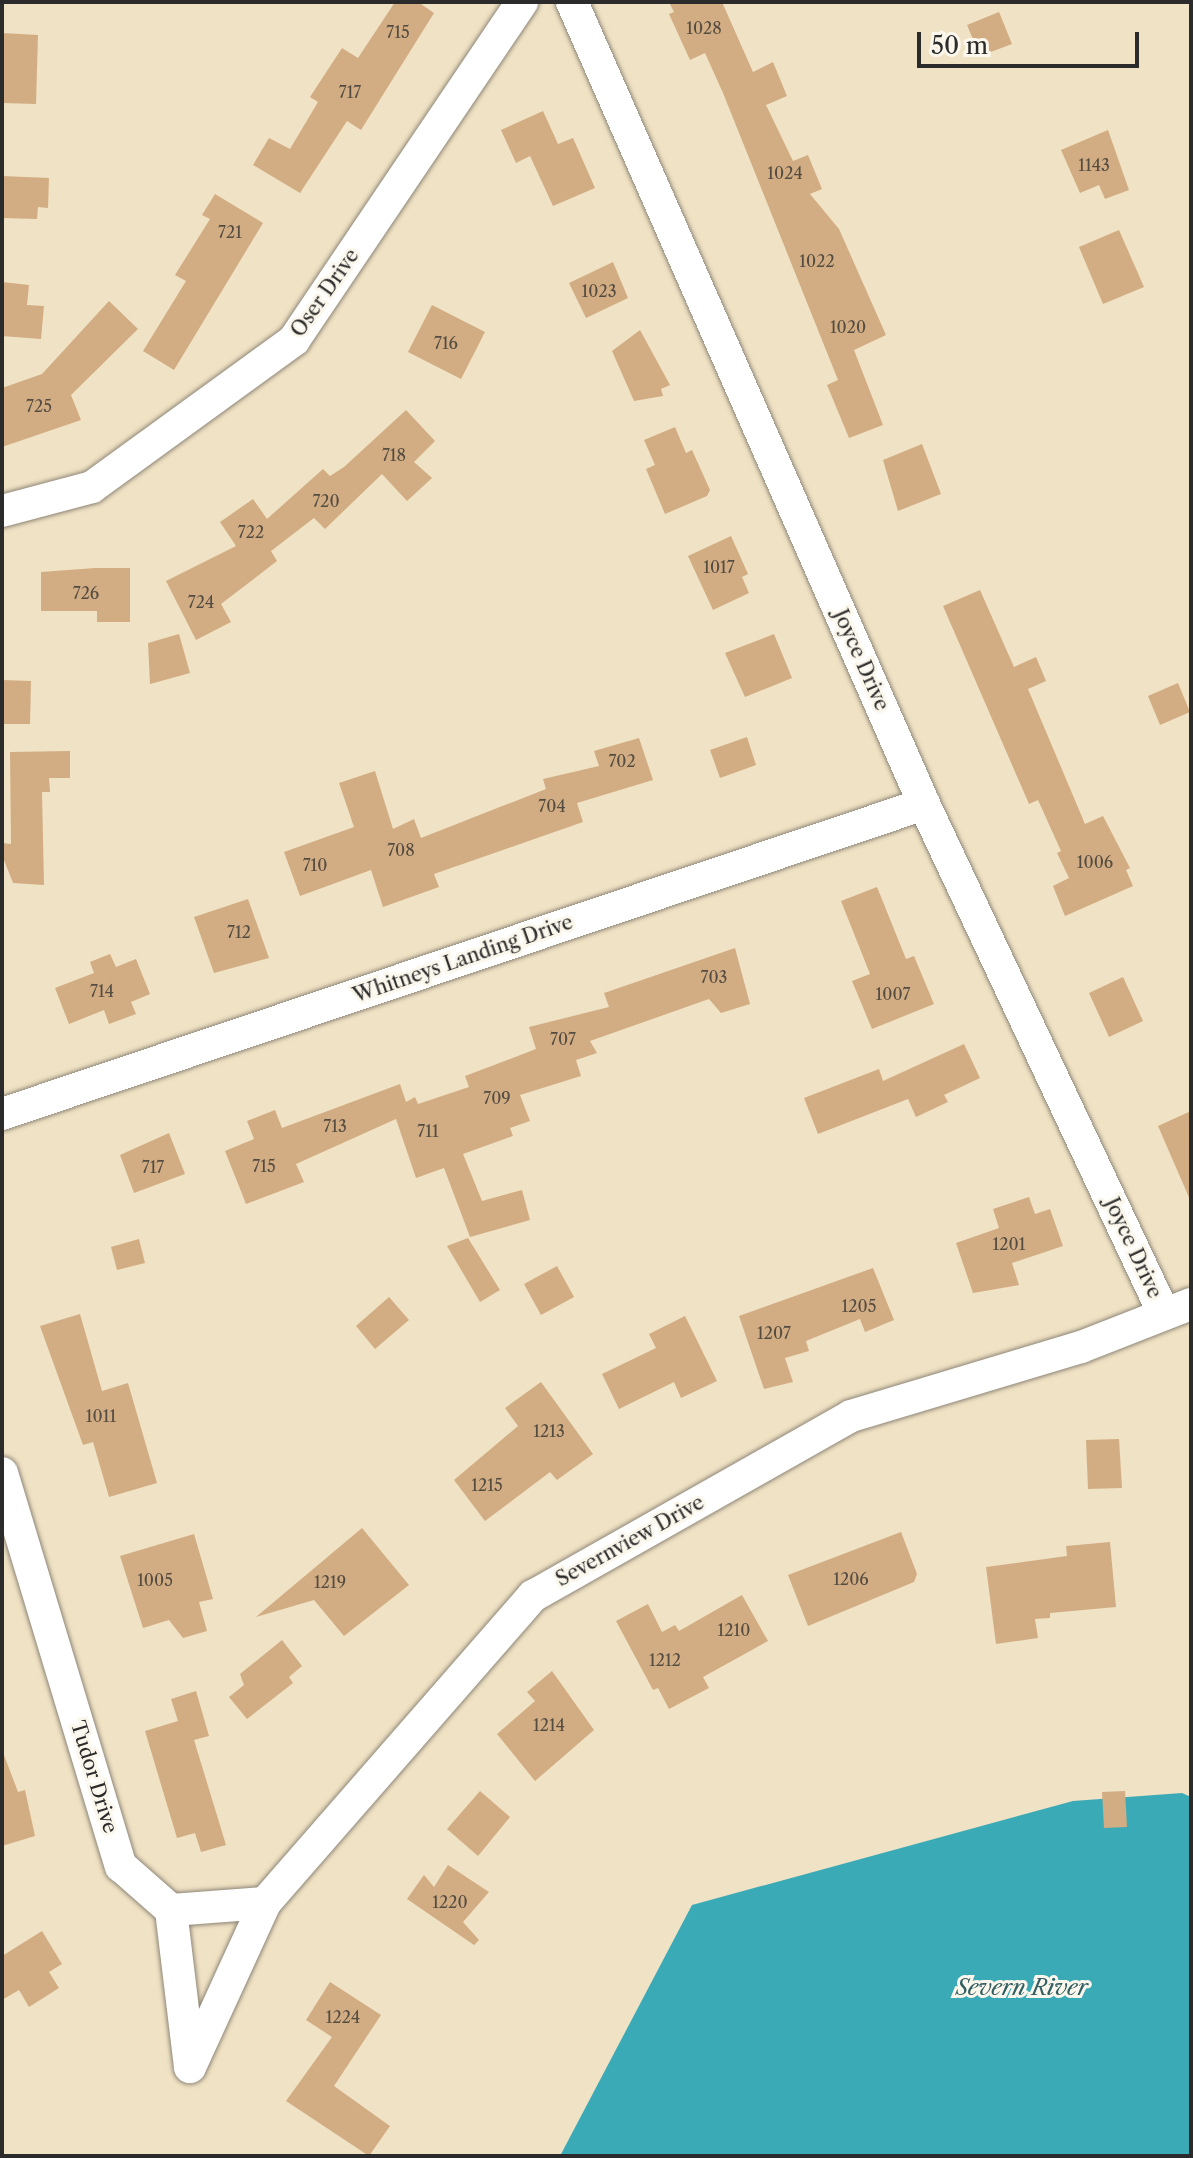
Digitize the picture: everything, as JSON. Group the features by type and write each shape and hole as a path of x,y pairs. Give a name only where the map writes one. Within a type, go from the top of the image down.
{"street":[{"name":"Oser Drive","path":"2,511 92,487 294,340 522,2"},
{"name":"Joyce Drive","path":"572,2 924,804 1177,1308"},
{"name":"Whitneys Landing Drive","path":"2,1114 924,804"},
{"name":"Severnview Drive","path":"171,1910 190,2067 265,1903 533,1596 851,1416 1081,1347 1177,1308"},
{"name":"Tudor Drive","path":"2,1473 121,1866 171,1910"},
{"path":"171,1910 265,1903"}],"water":[{"name":"Severn River","path":"1182,1793 1191,1797 1191,2156 560,2156 692,1905 1073,1801"}],"building":[{"path":"395,2 418,2 434,13 361,130 347,121 300,193 253,165 269,138 290,149 318,102 310,97 342,48 358,58"},
{"path":"669,2 722,2 753,72 773,62 787,96 766,105 793,161 808,155 822,189 810,194 839,229 886,335 854,350 883,425 849,438 827,385 838,380 723,93 705,53 690,60 669,14 674,12"},
{"path":"999,12 1012,44 980,56 967,25"},
{"path":"2,33 38,35 36,104 2,103"},
{"path":"543,111 558,144 573,138 595,188 553,206 530,156 516,163 501,130"},
{"path":"1108,130 1129,190 1105,199 1099,185 1080,193 1061,150"},
{"path":"2,176 49,178 48,208 38,207 37,219 2,218"},
{"path":"215,194 263,223 174,370 143,351 186,281 175,275 210,219 202,215"},
{"path":"1119,230 1144,287 1103,304 1079,247"},
{"path":"613,262 628,298 586,318 569,283"},
{"path":"2,282 29,285 27,305 44,306 41,339 2,336"},
{"path":"109,301 138,329 71,395 81,420 2,447 2,388 42,374"},
{"path":"432,305 485,332 461,379 408,352"},
{"path":"640,330 670,385 661,389 663,396 634,401 612,351"},
{"path":"406,410 435,441 414,462 432,478 407,501 382,474 325,529 314,518 271,551 277,561 221,604 231,622 196,640 166,581 236,546 220,522 253,499 267,519 323,469 330,476 344,467"},
{"path":"675,427 686,453 692,450 710,490 707,496 665,514 646,469 655,465 644,440"},
{"path":"922,444 941,494 898,511 883,460"},
{"path":"731,536 748,574 742,577 749,593 713,610 688,556"},
{"path":"130,568 130,622 97,622 97,611 41,611 41,572"},
{"path":"980,590 1014,667 1036,657 1046,681 1028,689 1085,824 1103,816 1130,868 1126,870 1133,886 1065,916 1053,886 1069,878 1057,853 1061,851 1038,800 1029,804 943,606"},
{"path":"179,634 190,673 150,684 148,643"},
{"path":"774,634 792,678 745,697 725,653"},
{"path":"2,680 31,681 30,724 2,724"},
{"path":"1178,683 1190,712 1160,725 1148,696"},
{"path":"747,737 756,765 720,778 710,750"},
{"path":"639,738 653,780 577,803 583,822 434,874 439,887 383,907 371,870 300,896 284,852 354,827 339,783 375,771 393,829 414,819 421,838 546,789 543,779 599,766 594,751"},
{"path":"70,751 70,778 49,778 50,792 42,792 44,885 13,883 2,855 2,843 11,844 10,752"},
{"path":"877,887 906,959 914,956 934,1004 872,1029 852,981 870,974 841,901"},
{"path":"248,899 269,958 214,973 194,917"},
{"path":"735,948 750,1004 721,1013 709,999 590,1041 597,1053 576,1060 581,1076 520,1095 530,1121 510,1128 513,1136 463,1154 482,1201 522,1190 530,1220 470,1237 444,1168 416,1178 396,1119 296,1164 304,1182 246,1204 225,1151 254,1139 247,1121 275,1110 282,1128 400,1084 406,1102 415,1097 418,1104 469,1087 465,1076 536,1049 529,1027 609,1007 604,993"},
{"path":"110,954 116,967 136,959 150,994 131,1002 136,1014 109,1024 104,1010 69,1024 55,988 94,973 90,962"},
{"path":"1123,977 1143,1021 1109,1037 1089,993"},
{"path":"964,1044 980,1078 944,1095 948,1102 916,1117 908,1099 818,1134 804,1098 879,1069 883,1081"},
{"path":"1191,1111 1191,1202 1158,1126"},
{"path":"169,1133 185,1174 134,1193 120,1155"},
{"path":"1029,1197 1035,1214 1050,1209 1063,1246 1012,1263 1019,1285 973,1293 956,1243 999,1228 993,1209"},
{"path":"468,1238 500,1290 480,1302 447,1246"},
{"path":"139,1239 145,1263 117,1270 111,1247"},
{"path":"557,1266 574,1297 541,1315 524,1284"},
{"path":"873,1268 894,1320 865,1332 860,1319 806,1341 809,1351 785,1358 793,1382 764,1389 739,1316"},
{"path":"389,1297 409,1320 375,1349 356,1326"},
{"path":"80,1314 102,1391 128,1383 157,1483 109,1497 93,1442 83,1445 40,1326"},
{"path":"685,1316 717,1381 681,1398 674,1382 619,1409 602,1374 656,1348 649,1334"},
{"path":"541,1382 593,1454 557,1480 550,1472 485,1521 454,1480 518,1426 505,1408"},
{"path":"1119,1439 1122,1488 1088,1489 1086,1440"},
{"path":"362,1528 409,1585 344,1636 314,1600 256,1617"},
{"path":"901,1532 917,1574 914,1582 808,1626 788,1575"},
{"path":"194,1534 213,1599 199,1602 207,1631 183,1638 169,1620 143,1628 120,1556"},
{"path":"1110,1542 1116,1607 1050,1613 1050,1618 1035,1619 1038,1638 996,1644 986,1567 1067,1556 1066,1546"},
{"path":"742,1595 768,1641 703,1677 709,1688 669,1709 658,1688 653,1690 616,1621 648,1604 662,1632 675,1625 679,1631"},
{"path":"282,1640 302,1666 289,1677 293,1683 247,1719 229,1697 244,1685 240,1674"},
{"path":"552,1671 594,1730 535,1781 497,1734 535,1701 527,1692"},
{"path":"196,1691 209,1736 194,1740 226,1845 201,1852 195,1833 177,1838 145,1731 178,1721 171,1699"},
{"path":"4,1755 18,1792 25,1790 35,1836 2,1846"},
{"path":"480,1791 510,1817 478,1856 447,1829"},
{"path":"1125,1791 1127,1827 1104,1828 1102,1792"},
{"path":"448,1865 489,1892 463,1922 479,1940 474,1945 407,1899 424,1875 434,1887"},
{"path":"42,1931 62,1964 49,1972 59,1988 29,2007 19,1990 2,2000 2,1956"},
{"path":"330,1982 381,2015 334,2086 390,2126 369,2156 286,2101 332,2037 306,2020"}]}
